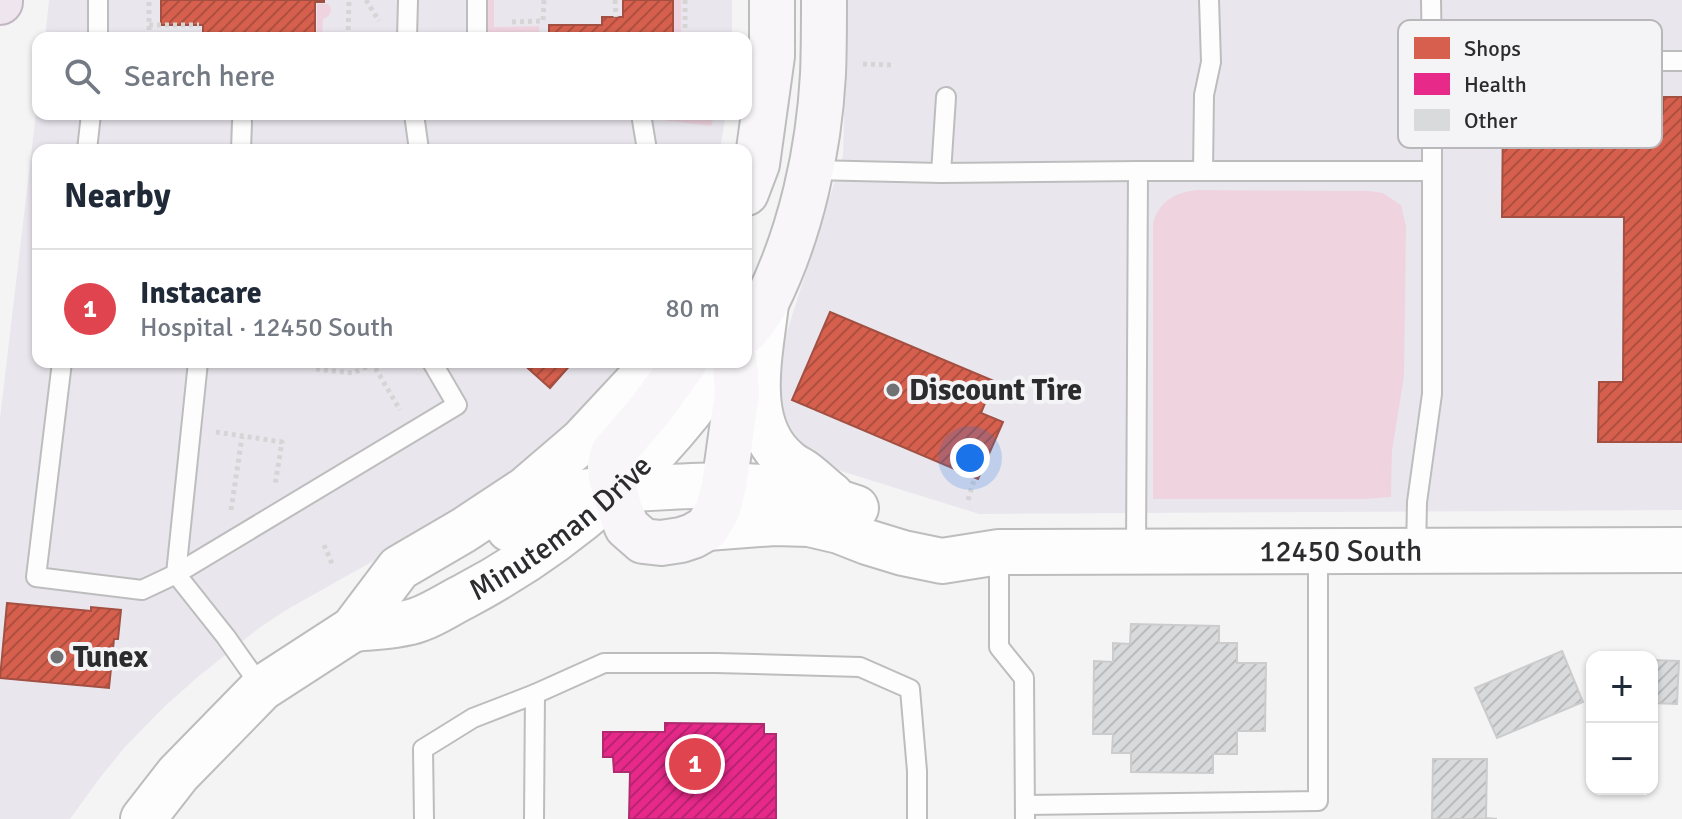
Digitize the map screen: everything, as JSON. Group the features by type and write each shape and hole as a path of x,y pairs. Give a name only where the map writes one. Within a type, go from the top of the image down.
{"main road":[{"path":"752,163 772,56 772,0"},
{"path":"756,317 783,263 811,170 823,76 824,0"},
{"path":"681,368 613,453 610,466 614,490 627,527 643,541 661,543 681,540 707,528 718,509 737,393 735,368"}],"street":[{"path":"756,317 759,418 767,436 785,460 838,502"},
{"name":"Minuteman Drive","path":"143,819 178,774 262,688 353,629 399,568 526,489 582,441 648,368"},
{"name":"Minuteman Drive","path":"353,629 418,620 546,548 614,490 684,420 721,368"},
{"name":"12450 South","path":"399,568 464,556 569,495 589,491 724,486 785,489 953,534 999,552"},
{"name":"12450 South","path":"707,528 809,524 903,553 942,561 999,552 1682,550"},
{"path":"546,548 585,538 614,537 643,541"}],"lane":[{"path":"98,0 98,32"},
{"path":"407,32 408,0"},
{"path":"477,0 477,32"},
{"path":"1203,171 1204,95 1211,62 1209,0"},
{"path":"1431,0 1431,20"},
{"path":"941,173 946,97"},
{"path":"88,144 90,120"},
{"path":"415,120 418,144"},
{"path":"642,120 646,144"},
{"path":"241,144 242,122"},
{"path":"1416,551 1417,502 1432,394 1432,148"},
{"path":"811,170 941,173 1432,171"},
{"path":"1136,552 1138,171"},
{"path":"61,368 36,577 142,590 176,574 457,405 435,368"},
{"path":"197,368 176,574 262,688"},
{"path":"999,552 999,647 1024,678 1025,812 1318,810 1318,551"},
{"path":"424,819 423,749 473,718 604,663 860,667 910,689 917,771 917,819"},
{"path":"534,819 535,694"}],"path":[{"path":"149,0 149,32"},
{"path":"348,32 349,0"},
{"path":"366,0 379,21"},
{"path":"512,22 543,21 544,0"},
{"path":"615,0 616,17"},
{"path":"685,0 685,32"},
{"path":"676,18 685,18"},
{"path":"149,25 199,25"},
{"path":"863,64 892,65"},
{"path":"315,368 353,373 364,368"},
{"path":"375,368 403,415"},
{"path":"211,432 282,442 275,486"},
{"path":"242,437 231,510 242,504"},
{"path":"264,492 288,479"},
{"path":"968,500 974,480"},
{"path":"324,545 333,566"}],"shaded area":[{"path":"49,0 732,0 732,32 46,32"},
{"path":"483,0 494,0 494,27 539,26 539,32 483,32"},
{"path":"673,0 681,0 681,32 673,32"},
{"path":"847,0 1682,0 1682,510 979,514 809,461 779,432 775,365 843,155"},
{"path":"317,4 328,4 331,8 329,15 323,19 322,32 317,32"},
{"path":"35,120 725,120 721,144 32,144"},
{"path":"663,120 713,120 711,126"},
{"path":"32,147 32,368 628,368 550,454 391,551 288,609 199,676 125,747 70,819 0,819 0,418"},
{"path":"1197,190 1370,191 1383,193 1401,205 1406,226 1404,376 1392,451 1391,497 1153,499 1153,224 1163,204 1182,193"}],"building: Shops":[{"path":"161,0 324,0 315,2 315,32 203,32 203,25 161,25"},
{"path":"623,0 673,0 673,32 549,32 549,25 602,25 602,17 623,17"},
{"path":"1663,97 1682,97 1682,442 1598,442 1599,382 1623,382 1624,217 1502,217 1503,148 1662,148"},
{"name":"Discount Tire","path":"830,312 994,381 981,413 1003,422 978,479 792,400"},
{"path":"528,368 568,368 550,388"},
{"name":"Tunex","path":"7,603 91,611 91,607 121,610 118,639 114,639 109,688 0,678"}],"building: Health":[{"path":"665,723 764,724 764,734 776,734 776,819 629,819 630,772 614,772 613,757 603,757 603,732 665,732"}],"building: Other":[{"path":"1131,624 1219,626 1219,643 1237,643 1237,663 1266,663 1265,731 1237,731 1237,754 1213,754 1213,773 1131,772 1131,753 1112,753 1113,734 1093,734 1094,661 1113,662 1113,643 1130,644"},
{"path":"1562,651 1583,702 1497,738 1475,688"},
{"path":"1658,660 1679,661 1677,704 1658,703"},
{"path":"1433,759 1487,759 1486,818 1497,819 1432,819"}],"place":[{"name":"Discount Tire","path":"893,390"},
{"name":"Tunex","path":"57,657"},
{"name":"Instacare","path":"695,764"}]}
